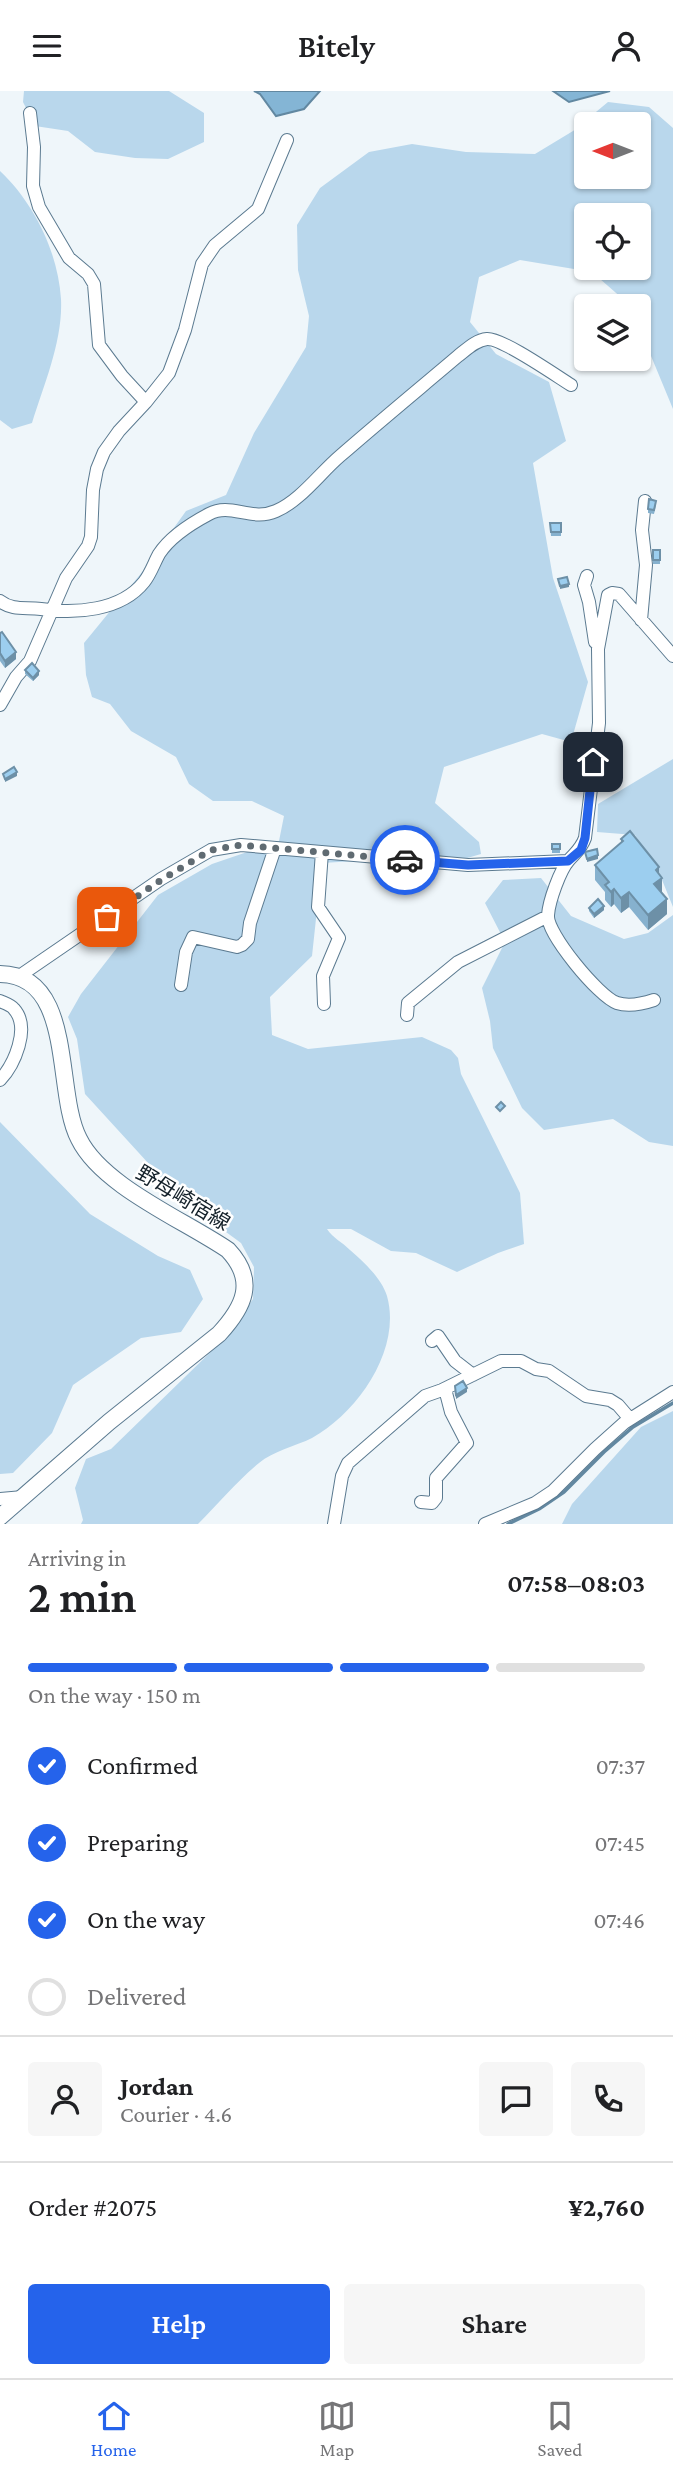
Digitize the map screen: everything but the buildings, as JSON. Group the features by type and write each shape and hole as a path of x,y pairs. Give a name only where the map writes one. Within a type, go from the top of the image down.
{"main road":[{"name":"野母崎宿線","path":"0,974 18,977 40,991 51,1010 71,1119 89,1156 114,1181 229,1250 238,1260 246,1286 234,1318 219,1334 109,1422 0,1517"}],"street":[{"path":"30,113 34,147 33,186 40,207 69,258 88,274 93,284 99,345 146,402"},
{"path":"0,705 16,677 30,661 66,578 88,546 91,537 93,490 104,452 169,373 177,356 202,264 215,245 258,209 287,140"},
{"path":"0,601 15,609 100,609 129,595 143,583 167,544 208,514 220,509 250,516 277,511 295,498 339,457 477,342 489,339 502,343 571,385"},
{"path":"641,620 646,565 642,530 645,501"},
{"path":"587,576 585,593 589,602 593,637 598,649"},
{"path":"654,1000 639,1005 627,1005 607,998 595,987 565,948 550,926 548,916 557,884 568,861 581,850 585,838 599,723 598,649 608,596 612,593 619,594 673,656"},
{"path":"18,977 161,880 211,850 241,845 468,865 568,861"},
{"path":"181,985 186,952 193,937 237,947 248,939 250,923 275,848"},
{"path":"322,852 318,907 338,938 323,976 324,1004"},
{"path":"407,1015 408,1003 458,962 548,916"},
{"path":"0,1001 14,1008 19,1019 20,1039 16,1058 0,1080"},
{"path":"432,1341 439,1336 454,1361 473,1375"},
{"path":"334,1524 342,1476 348,1463 425,1396 501,1361 521,1361 536,1369 549,1371 586,1396 610,1400 631,1419"},
{"path":"421,1502 432,1503 436,1498 436,1478 467,1443 451,1412 445,1389"},
{"path":"485,1524 535,1503 553,1491 595,1449 631,1419 673,1392"},
{"path":"0,1499 23,1497"}],"shaded area":[{"path":"24,91 169,91 204,113 204,142 168,159 135,158 95,152 68,131 35,126 23,102"},
{"path":"254,91 320,91 304,109 276,116 260,94"},
{"path":"553,91 610,91 569,102"},
{"path":"608,102 649,107 673,128 673,409 651,356 651,294 617,294 601,280 651,280 651,203 574,203 574,269 520,260 479,277 470,322 496,354 549,382 566,441 533,463 553,578 588,682 571,742 542,734 444,767 435,803 479,842 481,854 457,861 424,857 322,863 312,956 270,997 272,1035 308,1049 422,1037 451,1050 458,1058 461,1074 520,1193 524,1244 457,1272 416,1253 391,1251 351,1229 327,1229 372,1271 387,1296 390,1316 388,1337 382,1358 360,1396 329,1427 259,1463 198,1524 81,1524 83,1520 75,1488 86,1459 111,1449 224,1339 253,1299 254,1267 241,1243 181,1199 85,1094 77,1039 68,1017 81,994 158,895 212,864 279,841 284,816 252,801 213,801 189,784 176,757 131,731 110,704 92,697 86,675 84,643 143,571 186,511 226,495 254,433 306,347 309,316 298,270 297,225 320,188 369,152 412,144 466,152 535,154 574,130 574,189 651,189 651,112 596,112"},
{"path":"0,171 23,198 42,229 55,264 61,299 56,346 32,423 12,429 0,420"},
{"path":"673,759 673,907 658,870 635,835 597,832 598,804"},
{"path":"541,878 571,916 624,939 648,933 673,915 673,1146 649,1142 613,1119 544,1130 522,1108 493,1048 482,988 505,942 485,903 503,880"},
{"path":"0,1122 90,1214 158,1256 190,1270 203,1299 181,1332 141,1338 73,1385 52,1433 13,1473 0,1474"},
{"path":"673,1411 673,1524 562,1524 572,1504 641,1427"}],"waterway":[{"path":"508,1524 539,1509 564,1492 633,1427 673,1403"}],"way so far":[{"path":"107,917 211,850 241,845 405,860"}],"route":[{"path":"405,860 468,865 568,861 581,850 585,838 593,762"}]}
